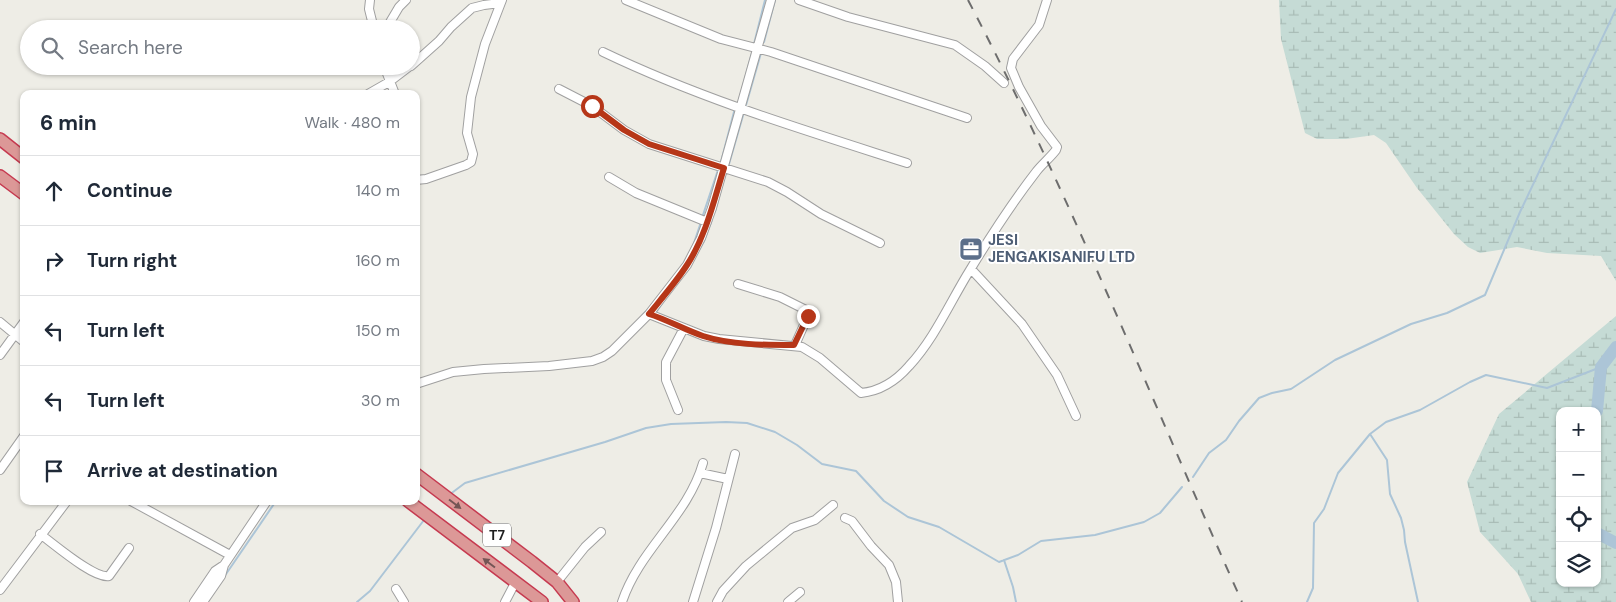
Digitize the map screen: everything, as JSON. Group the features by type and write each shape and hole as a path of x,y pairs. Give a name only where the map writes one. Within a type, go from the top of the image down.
{"highway":[{"path":"0,139 20,155"},
{"path":"0,176 20,191"},
{"name":"T7","path":"420,477 556,582 573,602"},
{"name":"T7","path":"413,505 542,602"}],"street":[{"path":"370,0 369,9 372,20"},
{"path":"391,20 399,7 406,0"},
{"path":"626,0 721,39 758,49 967,118"},
{"path":"420,383 453,372 549,366 592,361 612,351 649,314 687,265 701,238 724,168 771,0"},
{"path":"799,0 848,17 955,45 985,66 1004,83"},
{"path":"649,314 704,336 730,341 794,345 808,350 820,358 861,393 874,392 885,387 909,366 936,330 971,269 1028,183 1056,148 1019,87 1011,68 1013,59 1039,25 1047,0"},
{"path":"420,58 472,8 501,1"},
{"path":"420,180 466,165 473,158 467,133 471,97 485,44 501,1"},
{"path":"604,52 643,71 740,109 907,163"},
{"path":"387,75 392,90"},
{"path":"375,90 399,75"},
{"path":"559,89 592,106 624,130 649,144 768,182 821,214 880,243"},
{"path":"609,177 636,193 707,222"},
{"path":"971,269 1022,324 1057,374 1076,416"},
{"path":"738,284 780,297 806,310 808,316 794,345"},
{"path":"0,322 20,339"},
{"path":"0,356 20,327"},
{"path":"678,410 666,380 666,362 684,328"},
{"path":"0,470 20,442"},
{"path":"693,602 735,454"},
{"path":"633,602 623,600 639,565 695,487 703,463"},
{"path":"700,473 728,479"},
{"path":"0,590 40,534 64,505"},
{"path":"142,505 230,555"},
{"path":"203,602 221,576 224,565 230,555 264,505"},
{"path":"717,602 723,591 746,566 792,528 815,520 833,505"},
{"path":"845,518 852,521 871,546 889,565 896,582 898,602"},
{"path":"556,582 585,547 601,532"},
{"path":"40,534 90,570 105,577 109,576 128,548"},
{"path":"194,602 215,571 224,565"},
{"path":"505,602 516,583"},
{"path":"396,589 404,602"},
{"path":"788,602 800,592"}],"green space":[{"path":"1279,0 1616,0 1616,281 1601,256 1547,253 1517,247 1480,253 1468,247 1454,234 1417,188 1386,143 1374,135 1346,139 1317,139 1305,133 1281,39"},
{"path":"1616,316 1616,602 1531,602 1518,574 1480,532 1467,482 1499,414"}],"waterway":[{"path":"754,44 765,0"},
{"path":"764,42 775,0"},
{"path":"1193,477 1209,453 1226,440 1239,421 1259,398 1291,389 1335,360 1411,324 1447,313 1485,295 1520,212 1616,9"},
{"path":"739,100 752,53"},
{"path":"746,105 761,53"},
{"path":"721,162 735,108"},
{"path":"729,164 744,112"},
{"path":"702,218 718,170"},
{"path":"715,211 726,172"},
{"path":"688,270 704,241 712,220"},
{"path":"693,246 701,222"},
{"path":"655,314 665,299"},
{"path":"642,316 652,305"},
{"path":"1597,407 1601,367 1616,347"},
{"path":"1307,602 1313,588 1314,523 1324,509 1338,473 1370,434 1386,422 1420,410 1486,375 1547,388 1601,367"},
{"path":"449,495 465,483 646,428 671,424 747,423 775,432 797,445 822,464 856,471 884,501 908,517 939,527 999,562 1018,555 1041,541 1095,535 1144,522 1160,513 1182,487"},
{"path":"1370,434 1387,460 1390,494 1401,518 1418,602"},
{"path":"224,577 273,505"},
{"path":"357,602 370,591 424,520"},
{"path":"1601,535 1616,543"},
{"path":"1004,560 1016,602"}],"railway":[{"path":"968,0 1076,223 1242,602"}],"place":[{"name":"JESI JENGAKISANIFU LTD","path":"971,249"}],"route":[{"path":"592,106 624,130 655,147 724,168 712,208 695,252 649,314 719,340 771,345 794,345 808,316"}]}
